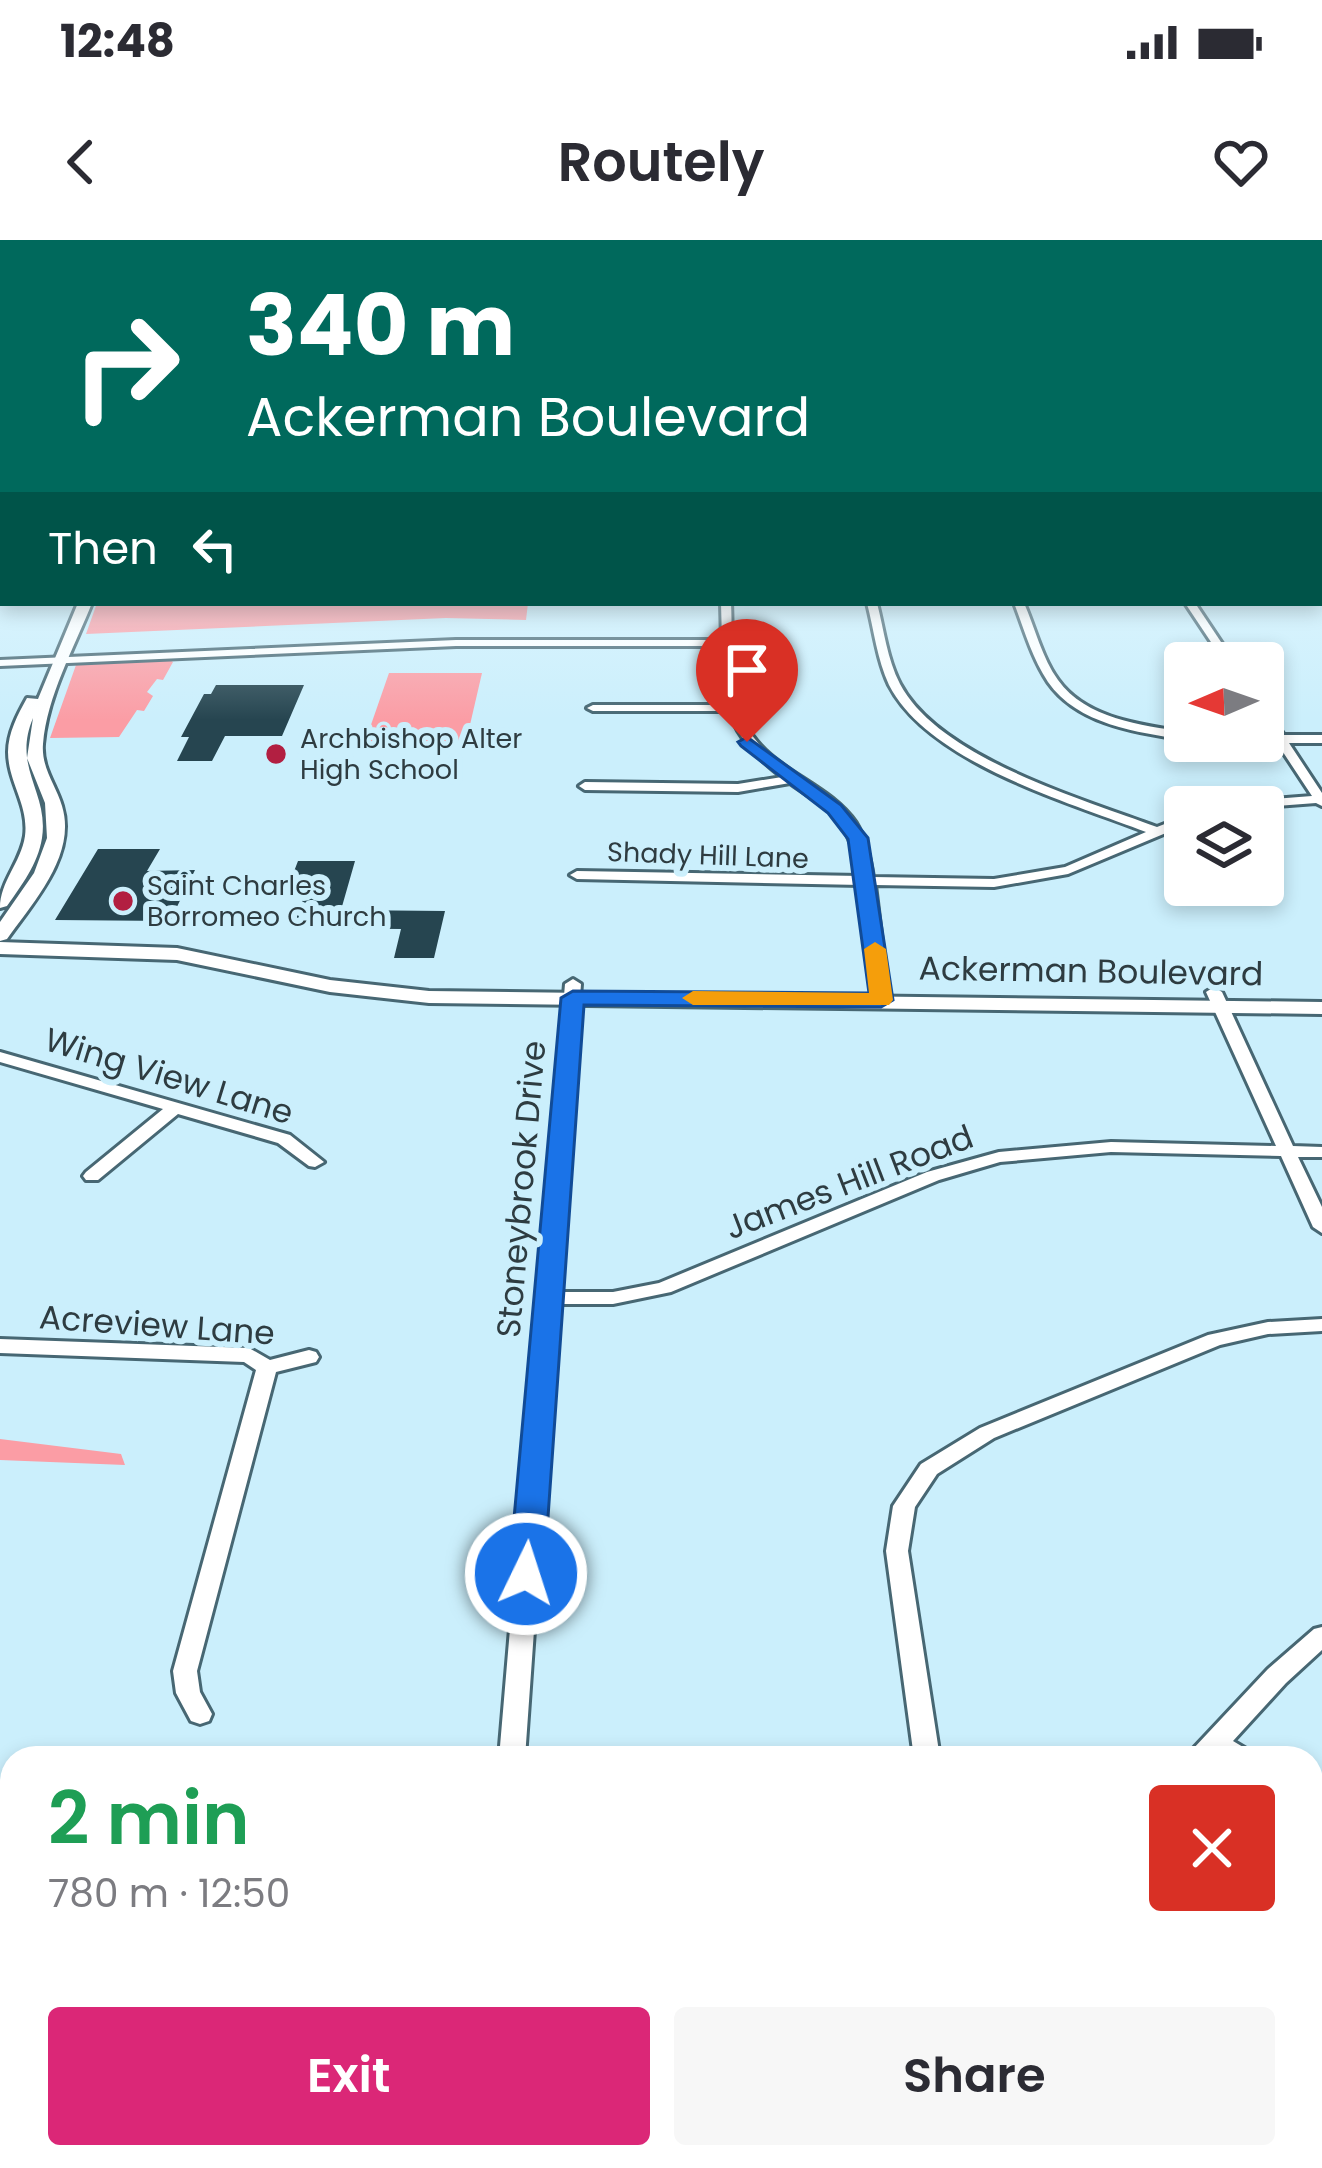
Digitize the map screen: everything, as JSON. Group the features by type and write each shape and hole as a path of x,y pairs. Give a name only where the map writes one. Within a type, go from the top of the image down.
{"street":[{"path":"0,935 50,860 56,840 55,808 34,749 68,606"},
{"path":"0,902 28,862 35,841 35,814 20,776 16,746 83,606"},
{"path":"726,606 732,708 747,742 851,826 861,850 880,994"},
{"path":"873,606 893,680 925,721 983,759 1157,832"},
{"path":"1020,606 1051,677 1065,695 1122,723 1164,732"},
{"path":"1192,606 1216,642"},
{"path":"456,643 460,621"},
{"path":"0,663 456,643 728,643"},
{"path":"593,708 732,708"},
{"path":"1284,740 1322,740"},
{"path":"1284,746 1321,800"},
{"path":"585,786 738,788 792,779"},
{"path":"1284,803 1321,800"},
{"name":"Shady Hill Lane","path":"578,875 967,884 1034,878 1093,862 1164,829"},
{"name":"Ackerman Boulevard","path":"0,935 194,942 340,975 412,984 573,991"},
{"name":"Ackerman Boulevard","path":"0,948 177,954 381,994 573,991 1217,999 1322,994"},
{"name":"Stoneybrook Drive","path":"513,1746 573,991"},
{"path":"1217,999 1322,1227"},
{"name":"Ackerman Boulevard","path":"1217,999 1322,1008"},
{"name":"Wing View Lane","path":"0,1057 284,1139 315,1162"},
{"path":"92,1176 176,1108"},
{"name":"James Hill Road","path":"548,1298 613,1298 664,1288 933,1176 999,1157 1111,1147 1322,1152"},
{"path":"925,1746 897,1551 904,1506 929,1469 987,1433 1215,1340 1268,1328 1322,1325"},
{"name":"Acreview Lane","path":"0,1346 250,1355 268,1368 309,1357"},
{"path":"200,1714 188,1693 185,1671 268,1368"},
{"path":"1213,1746 1277,1676 1322,1636"}],"shaded area":[{"path":"96,606 528,606 526,620 446,618 86,634"},
{"path":"170,660 163,680 157,679 147,692 153,696 144,711 137,710 119,737 50,738 76,665"},
{"path":"389,673 482,673 466,742 365,742"},
{"path":"0,1439 121,1454 125,1465 0,1460"}],"building":[{"name":"Archbishop Alter High School","path":"216,685 304,685 282,736 225,736 212,761 177,761 189,737 181,737 204,694 211,694"},
{"name":"Saint Charles Borromeo Church","path":"98,849 160,849 147,871 195,870 170,921 55,920"},
{"path":"298,861 355,861 341,910 445,911 434,958 394,958 401,929 293,928 307,887 288,887"}],"slow traffic":[{"path":"693,998 881,1000 875,949"}],"place":[{"name":"Archbishop Alter High School","path":"276,754"},
{"name":"Saint Charles Borromeo Church","path":"123,901"}],"route":[{"path":"526,1574 573,998 881,1000 858,838 835,809 771,765 747,742"}]}
